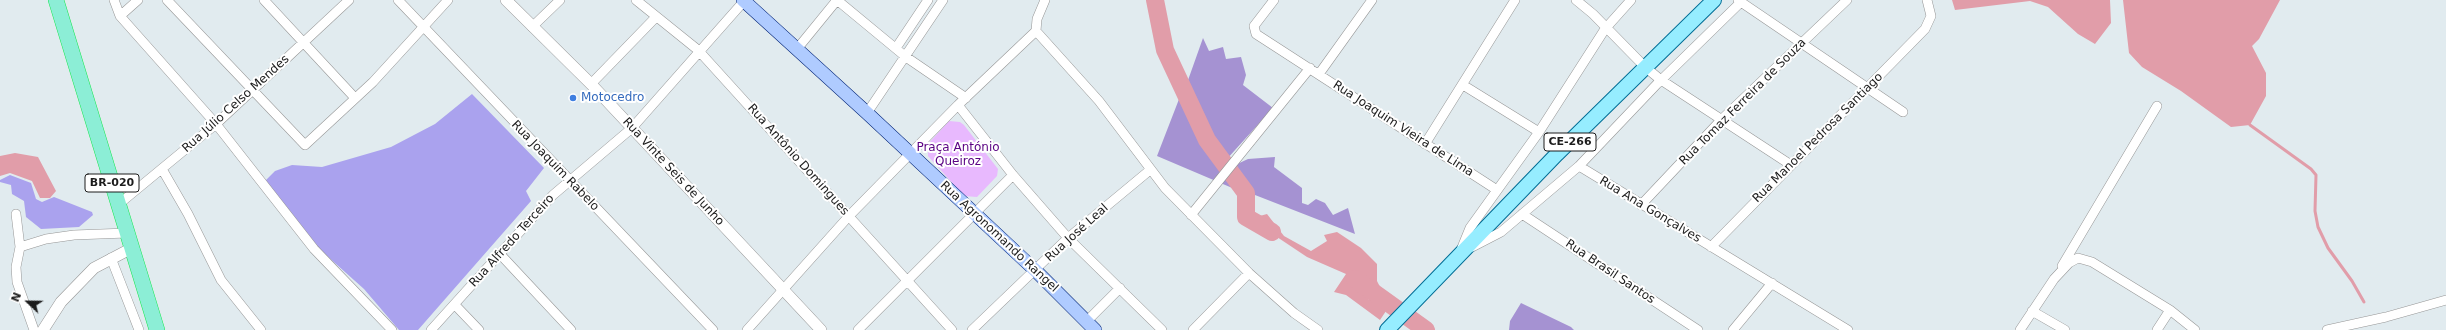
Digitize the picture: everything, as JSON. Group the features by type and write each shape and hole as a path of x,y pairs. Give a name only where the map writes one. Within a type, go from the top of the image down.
{"highway":[{"name":"BR-020","path":"56,0 157,330"}],"main road":[{"name":"Rua Agronomando Rangel","path":"744,0 868,112 1036,271 1091,326"},
{"name":"CE-266","path":"1387,330 1430,288 1460,253 1714,0"}],"street":[{"path":"114,0 120,16 216,124 314,249 392,330"},
{"path":"120,16 138,0"},
{"path":"167,0 305,145 392,63 448,0"},
{"path":"264,0 356,98"},
{"name":"Rua Júlio Celso Mendes","path":"119,204 216,124 349,0"},
{"name":"Rua Joaquim Rabelo","path":"398,0 568,180 713,330"},
{"name":"Rua Vinte Seis de Junho","path":"506,0 591,84 821,330"},
{"path":"532,27 560,0"},
{"name":"Rua Antônio Domingues","path":"636,0 698,50 952,330"},
{"name":"Rua Alfredo Terceiro","path":"431,330 498,253 568,180 632,128 698,50 744,0"},
{"path":"896,48 928,0"},
{"path":"868,112 943,0"},
{"path":"747,330 849,216 958,105 1036,31 1037,19 1045,0"},
{"name":"Rua Joaquim Vieira de Lima","path":"1274,0 1254,26 1256,34 1497,190"},
{"path":"1319,74 1372,0"},
{"path":"1425,144 1515,0"},
{"path":"1576,0 1593,14 1645,68 1790,165"},
{"path":"1460,253 1470,228 1539,132 1605,28 1631,0"},
{"name":"Rua Tomaz Ferreira de Souza","path":"1641,205 1722,119 1847,0"},
{"name":"Rua Manoel Pedrosa Santiago","path":"1711,247 1925,29 1931,16 1927,0"},
{"path":"797,49 841,1 906,57 966,98"},
{"path":"1460,253 1501,232 1579,166 1739,1 1800,44 1903,112"},
{"path":"591,84 656,16"},
{"path":"1036,31 1099,101 1150,170 1191,215 1249,273 1294,312 1318,330"},
{"path":"1191,215 1310,68"},
{"path":"1463,85 1539,132"},
{"path":"958,105 1013,175 1068,238 1162,330"},
{"path":"2020,330 2054,279 2157,106"},
{"name":"Rua Ana Gonçalves","path":"1579,166 1848,330"},
{"path":"162,169 188,214 222,280 261,330"},
{"name":"Rua José Leal","path":"972,330 1036,271 1068,238 1150,170"},
{"path":"858,330 1013,175"},
{"path":"16,214 20,247 16,267 17,282 34,330"},
{"name":"Rua Brasil Santos","path":"1522,214 1698,330"},
{"path":"20,247 46,239 67,236 127,233"},
{"path":"43,330 60,302 94,268 132,248"},
{"path":"498,253 571,330"},
{"path":"111,258 138,330"},
{"path":"2054,279 2069,263 2078,258 2084,258 2170,310 2195,330"},
{"path":"1193,330 1249,273"},
{"path":"1733,330 1772,283"},
{"path":"1091,326 1120,288"},
{"path":"2327,330 2342,329 2446,300"},
{"path":"454,305 479,330"},
{"path":"2157,330 2170,310"},
{"path":"2032,311 2065,330"}],"shaded area":[{"path":"1952,0 2110,0 2111,23 2095,44 2078,34 2048,7 2030,1 1955,10"},
{"path":"2123,0 2280,0 2259,39 2252,46 2266,73 2266,96 2250,125 2231,127 2181,91 2142,67 2129,53"},
{"path":"1203,38 1209,51 1223,47 1226,59 1241,57 1246,75 1243,85 1273,108 1226,160 1210,137 1187,83"},
{"path":"472,94 544,168 526,191 531,201 418,330 399,330 364,289 317,247 264,182 275,171 292,165 322,167 391,147 435,124"},
{"path":"1181,94 1201,139 1237,190 1157,156"},
{"path":"15,153 38,157 56,191 50,198 40,198 32,181 10,173 0,176 0,156"},
{"path":"1275,157 1274,167 1302,188 1302,203 1308,205 1316,199 1325,203 1333,215 1348,208 1355,234 1255,195 1233,166 1248,159"},
{"path":"10,175 31,183 36,199 42,202 54,197 92,212 93,215 79,227 41,229 26,217 24,201 12,194 11,185 0,182 0,180"},
{"path":"1242,193 1256,217 1267,214 1284,236 1311,251 1327,241 1324,235 1337,232 1361,248 1377,264 1377,281 1381,289 1368,299 1388,308 1380,320 1346,295 1334,292 1346,274 1307,257 1244,215"},
{"path":"1521,303 1571,327 1574,330 1509,330 1510,321"}],"green space":[{"name":"Praça António Queiroz","path":"949,121 960,122 964,125 998,169 997,176 977,197 964,196 928,156 928,144"}],"waterway":[{"path":"1155,0 1165,50 1207,140 1246,193 1246,217 1272,232"},
{"path":"2250,125 2311,169 2316,175 2315,211 2318,227 2328,248 2352,281 2364,302"},
{"path":"1355,279 1426,330"}],"place":[{"name":"Motocedro","path":"573,98"}]}
